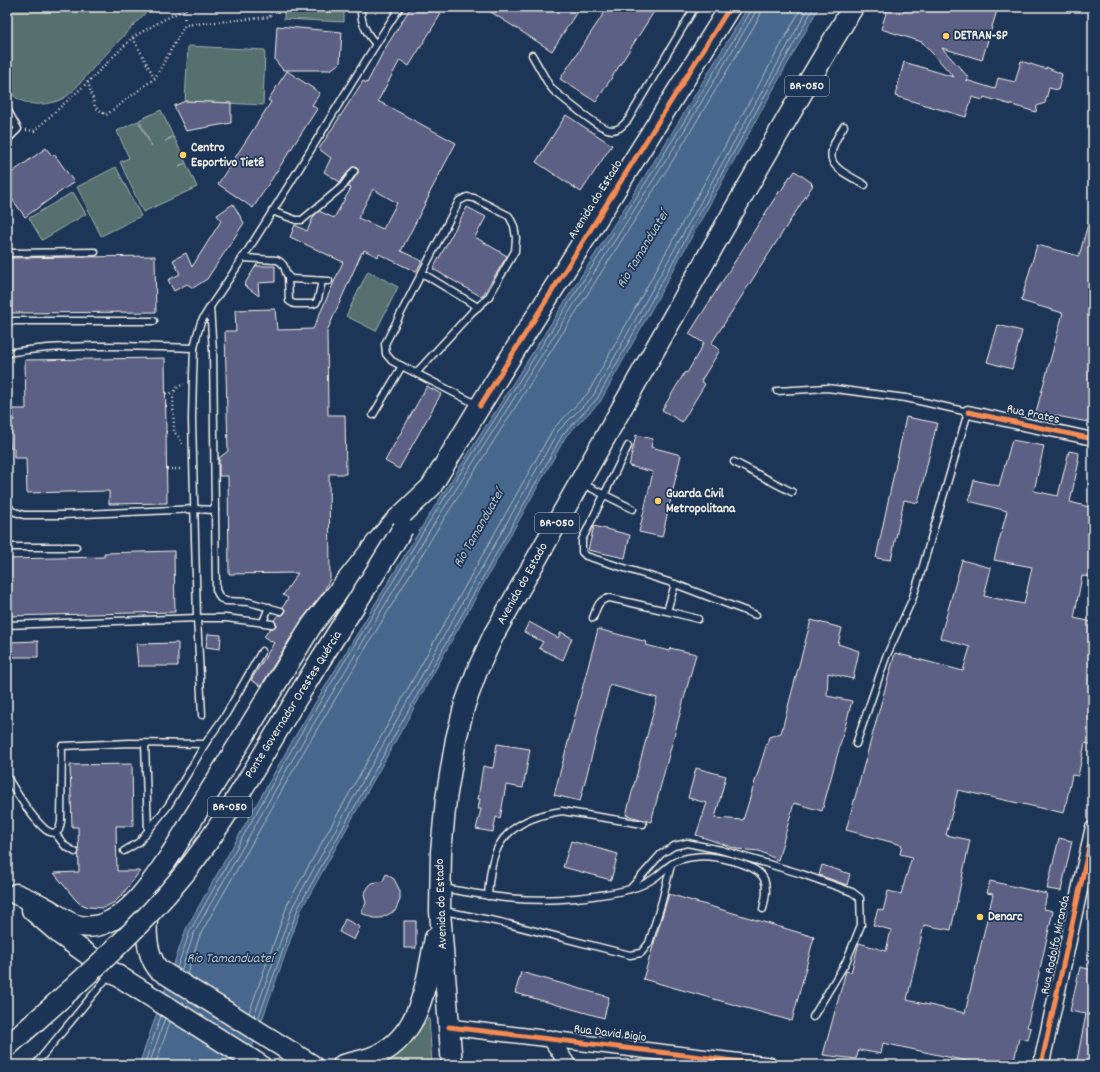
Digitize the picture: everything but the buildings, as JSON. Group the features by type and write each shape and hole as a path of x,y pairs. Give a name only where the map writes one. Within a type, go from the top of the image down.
{"highway":[{"name":"Avenida do Estado","path":"12,889 74,924 92,926 105,923 124,912 150,886 173,851 306,631 378,541 430,486 730,7"},
{"name":"Avenida do Estado","path":"452,1065 440,910 441,852 446,799 456,739 465,704 477,671 494,634 580,482 761,164 853,7"},
{"name":"Ponte Governador Orestes Quércia","path":"7,1047 114,950 152,912 184,873 214,831 257,765 305,685 430,486"},
{"name":"Avenida do Estado","path":"150,886 147,912 148,943 152,961 158,969 307,1062"},
{"path":"12,889 61,935 112,972 260,1065"},
{"path":"343,1065 371,1058 390,1047 406,1031 418,1010 428,975 440,910"}],"street":[{"name":"Rua Prates","path":"968,412 1093,439"},
{"name":"Rua Rodolfo Miranda","path":"1041,1065 1093,829"},
{"name":"Rua David Bigio","path":"449,1027 550,1038 671,1059 769,1065"},
{"path":"550,1038 561,1062"}],"lane":[{"path":"361,7 360,18 375,44"},
{"path":"202,715 197,618 192,419 194,348 201,322 322,132 375,44 400,7"},
{"path":"532,55 554,91 600,126 612,130 621,128 628,120 695,7"},
{"path":"7,109 18,128 7,140"},
{"path":"844,126 834,143 830,155 831,160 841,172 865,185"},
{"path":"272,211 296,220 302,220 343,186 354,171"},
{"path":"416,373 478,306 488,298 515,251 516,238 514,226 509,216 474,198 467,197 459,201 385,344 386,354 392,361 480,406"},
{"path":"7,253 96,252"},
{"path":"242,258 278,260 282,262 285,265 288,277 289,301 294,304 316,303 322,281"},
{"path":"422,273 478,306"},
{"path":"288,277 329,281"},
{"path":"210,307 213,351 216,590 220,598 226,601 249,602 280,611"},
{"path":"7,321 154,321"},
{"path":"7,353 42,349 119,345 194,348"},
{"path":"373,415 402,366"},
{"name":"Rua Prates","path":"777,391 827,388 906,398 968,412"},
{"path":"856,744 886,657 914,594 968,412"},
{"path":"628,446 603,494 582,540 582,552 586,556 675,584 756,615"},
{"path":"734,462 792,492"},
{"path":"580,482 633,509"},
{"path":"7,505 12,510 24,515 62,515 194,509 214,510"},
{"path":"7,547 76,547"},
{"path":"667,611 675,584"},
{"path":"593,618 599,602 604,598 610,598 698,619"},
{"path":"263,622 269,607"},
{"path":"7,625 197,618 226,618 272,624"},
{"path":"124,851 139,842 168,806 205,744 226,714 262,651"},
{"path":"145,744 148,830"},
{"path":"55,833 61,822 62,746 205,744"},
{"path":"7,777 36,819 46,830 50,833 55,833 65,846 75,852"},
{"path":"488,896 489,880 498,846 505,836 527,820 552,812 562,811 629,823 643,824"},
{"path":"630,889 661,854 674,846 687,843 721,850 795,872 852,892 860,898 861,925 846,962 813,1017"},
{"path":"440,887 488,896 523,900 547,901 592,896 630,889 646,884 679,860 695,856 719,858 743,864 757,872 763,878 766,890 763,909"},
{"path":"440,910 500,922 630,955 641,953 649,943 671,865"},
{"path":"35,1065 112,972"}],"path":[{"path":"18,128 34,131 88,82 133,37 190,7"},
{"path":"185,25 270,17 271,7"},
{"path":"88,82 95,107 106,115 154,78 185,25 184,10"},
{"path":"133,37 154,78"},
{"path":"184,448 179,437 174,432 173,393 178,387 193,383"},
{"path":"166,393 173,393"},
{"path":"166,406 173,406"},
{"path":"166,432 174,432"},
{"path":"183,464 183,469"},
{"path":"167,469 174,469"}],"green space":[{"path":"7,7 151,7 71,93 52,103 35,104 12,95 7,88"},
{"path":"284,7 344,7 344,22 284,19"},
{"path":"188,46 265,50 263,105 185,101"},
{"path":"161,110 173,136 165,141 174,137 197,187 143,212 120,162 129,158 117,131 138,121 152,147 139,120"},
{"path":"116,167 141,216 101,236 77,187"},
{"path":"73,192 86,214 42,240 29,218"},
{"path":"368,271 398,287 376,331 346,316"},
{"path":"429,1018 432,1065 376,1065 406,1046"}],"water":[{"name":"Rio Tamanduateí","path":"748,7 819,7 600,402 566,436 301,910 246,1065 139,1065 186,929 294,738 423,525 667,141"}],"cycle path":[{"path":"480,406 730,7"},
{"path":"968,412 1093,439"},
{"path":"1041,1065 1093,829"},
{"path":"449,1027 769,1065"}],"place":[{"name":"DETRAN-SP","path":"946,36"},
{"name":"Centro Esportivo Tietê","path":"183,155"},
{"name":"Guarda Civil Metropolitana","path":"658,501"},
{"name":"Denarc","path":"980,917"}]}
